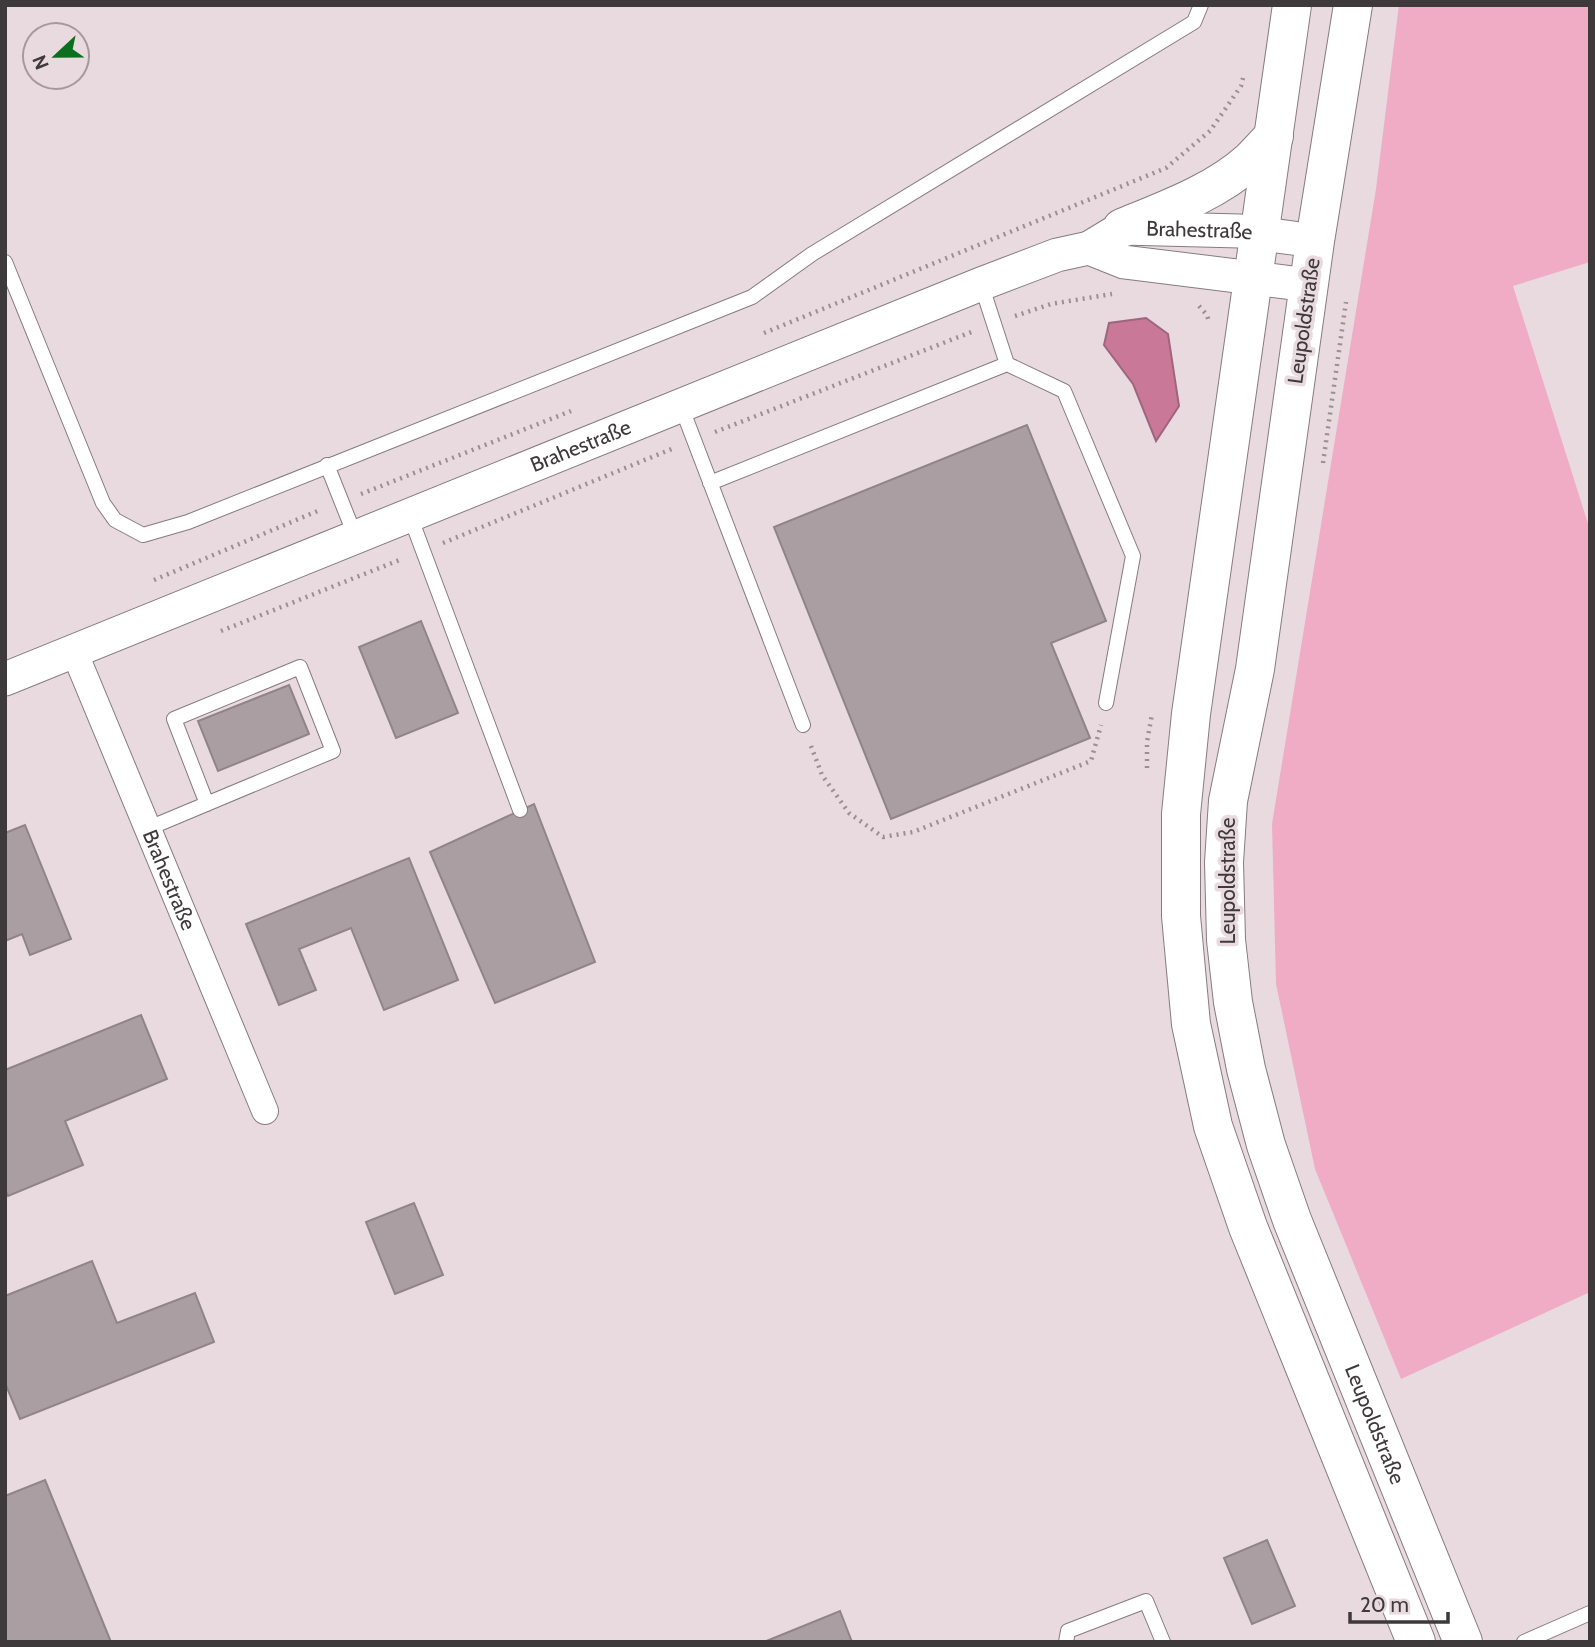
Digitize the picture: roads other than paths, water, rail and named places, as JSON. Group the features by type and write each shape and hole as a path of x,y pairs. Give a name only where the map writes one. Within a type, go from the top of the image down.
{"main road":[{"name":"Leupoldstraße","path":"1292,5 1191,714 1181,814 1181,916 1191,1024 1213,1126 1248,1227 1416,1642"},
{"name":"Leupoldstraße","path":"1353,5 1315,240 1255,669 1228,801 1224,862 1226,940 1233,1002 1245,1069 1266,1145 1292,1220 1463,1642"},
{"path":"1122,228 1182,202 1222,180 1250,161 1273,136"}],"street":[{"name":"Brahestraße","path":"5,679 981,284 1057,254 1089,248 1122,228 1260,233 1315,240"},
{"name":"Brahestraße","path":"1089,248 1124,262 1309,285"},
{"name":"Brahestraße","path":"74,652 265,1111"}],"lane":[{"path":"5,262 103,503 115,520 143,535 188,522 752,297 812,254 1194,22 1201,5"},
{"path":"981,284 1007,365"},
{"path":"710,483 1007,365 1064,391 1133,556 1106,703"},
{"path":"681,406 803,725"},
{"path":"327,465 356,538"},
{"path":"410,516 520,810"},
{"path":"149,828 207,804 333,751 300,667 174,719 207,804"},
{"path":"1066,1642 1068,1632 1146,1601 1163,1642"},
{"path":"1524,1642 1590,1613"}]}
